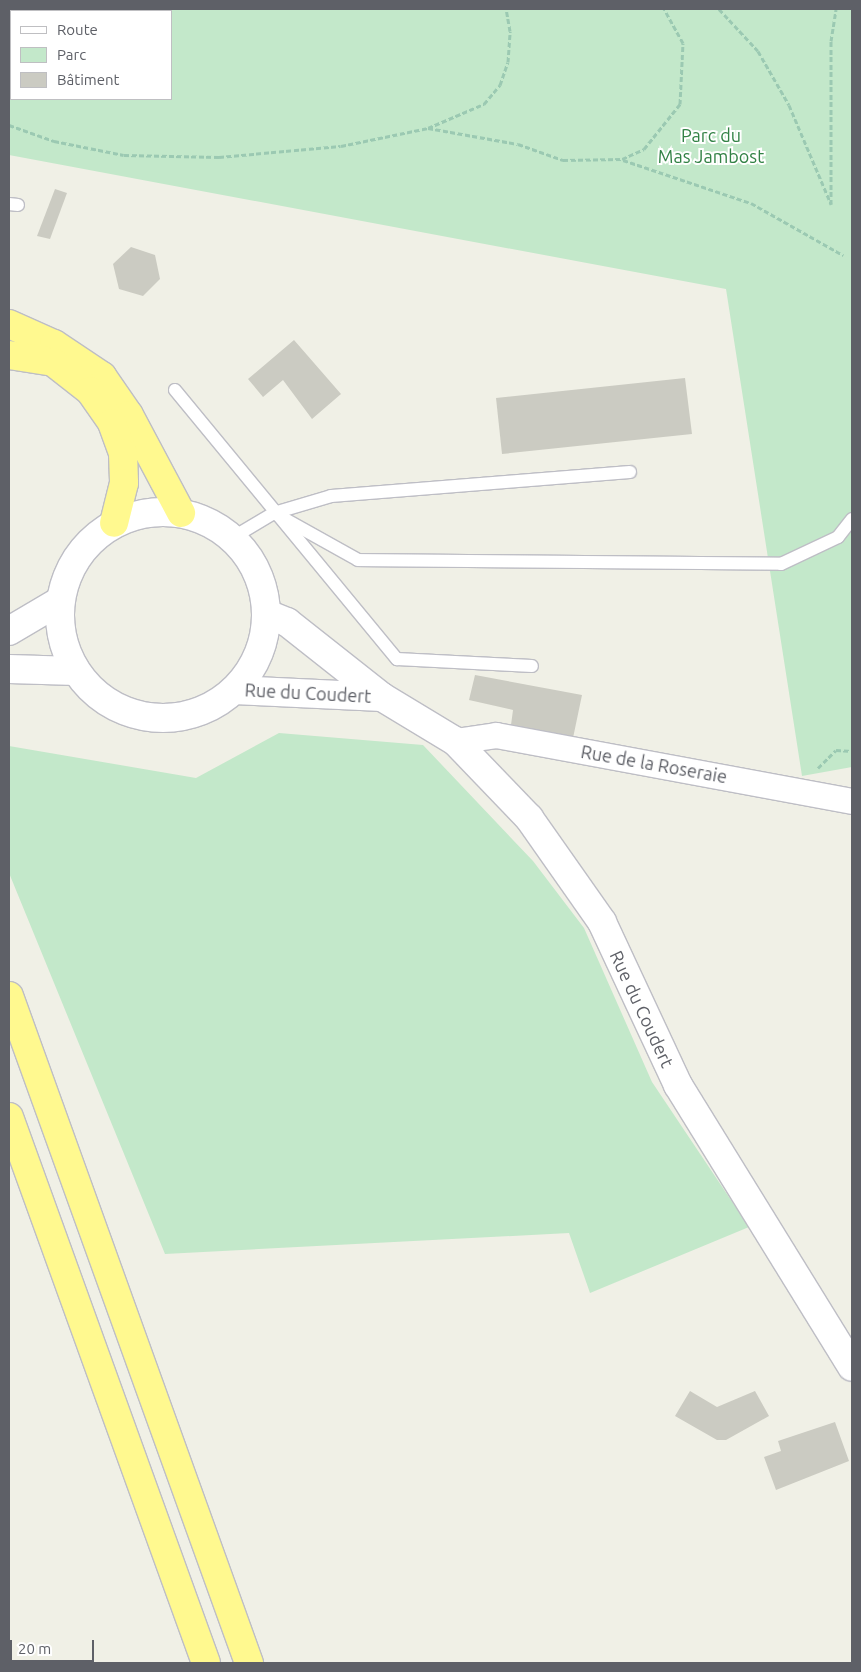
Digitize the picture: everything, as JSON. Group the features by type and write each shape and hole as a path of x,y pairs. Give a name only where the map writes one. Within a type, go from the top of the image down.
{"highway":[{"path":"9,324 54,344 102,376 129,415 181,512"},
{"path":"9,355 53,362 90,391 112,423 124,453 124,483 114,523"},
{"path":"9,996 249,1663"},
{"path":"9,1117 206,1663"}],"street":[{"path":"147,512 181,512 208,521 232,538 250,560 262,586 266,614 259,651 234,690 190,714 150,718 122,709 96,694 76,671 62,633 60,600 74,563 88,542 114,523 147,512"},
{"path":"9,631 60,600"},
{"name":"Rue du Coudert","path":"266,614 294,627 382,697 455,741 529,818 602,922 678,1085 852,1367"},
{"path":"9,670 76,671"},
{"name":"Rue du Coudert","path":"234,690 382,697"},
{"name":"Rue de la Roseraie","path":"455,741 496,736 852,801"}],"lane":[{"path":"175,390 274,513 397,659 532,666"},
{"path":"232,538 274,513 331,496 630,472"},
{"path":"274,513 358,560 781,564 838,537 852,519"}],"path":[{"path":"9,125 54,141 124,155 220,157 341,146 428,128 484,104 500,85 508,62 510,31 506,9"},
{"path":"622,160 644,148 680,104 683,43 664,9"},
{"path":"719,9 758,51 780,90 831,204 832,41 836,9"},
{"path":"428,128 518,144 562,160 622,160 751,203 843,255"},
{"path":"796,790 836,750 852,751"}],"green space":[{"name":"Parc du Mas Jambost","path":"9,9 852,9 852,767 802,776 726,289 9,155"},
{"path":"279,733 423,745 533,861 584,928 652,1082 749,1227 590,1293 569,1233 165,1254 9,873 9,746 196,778"}],"building":[{"path":"55,189 67,193 50,239 37,236"},
{"path":"131,247 155,255 160,279 143,296 119,289 113,264"},
{"path":"294,340 341,394 312,419 283,380 263,397 248,379"},
{"path":"685,378 692,434 502,454 496,398"},
{"path":"475,675 582,695 573,738 511,725 513,710 469,700"},
{"path":"690,1391 717,1407 755,1391 769,1416 726,1440 717,1440 675,1416"},
{"path":"835,1422 849,1461 776,1490 764,1457 781,1451 778,1441"}]}
